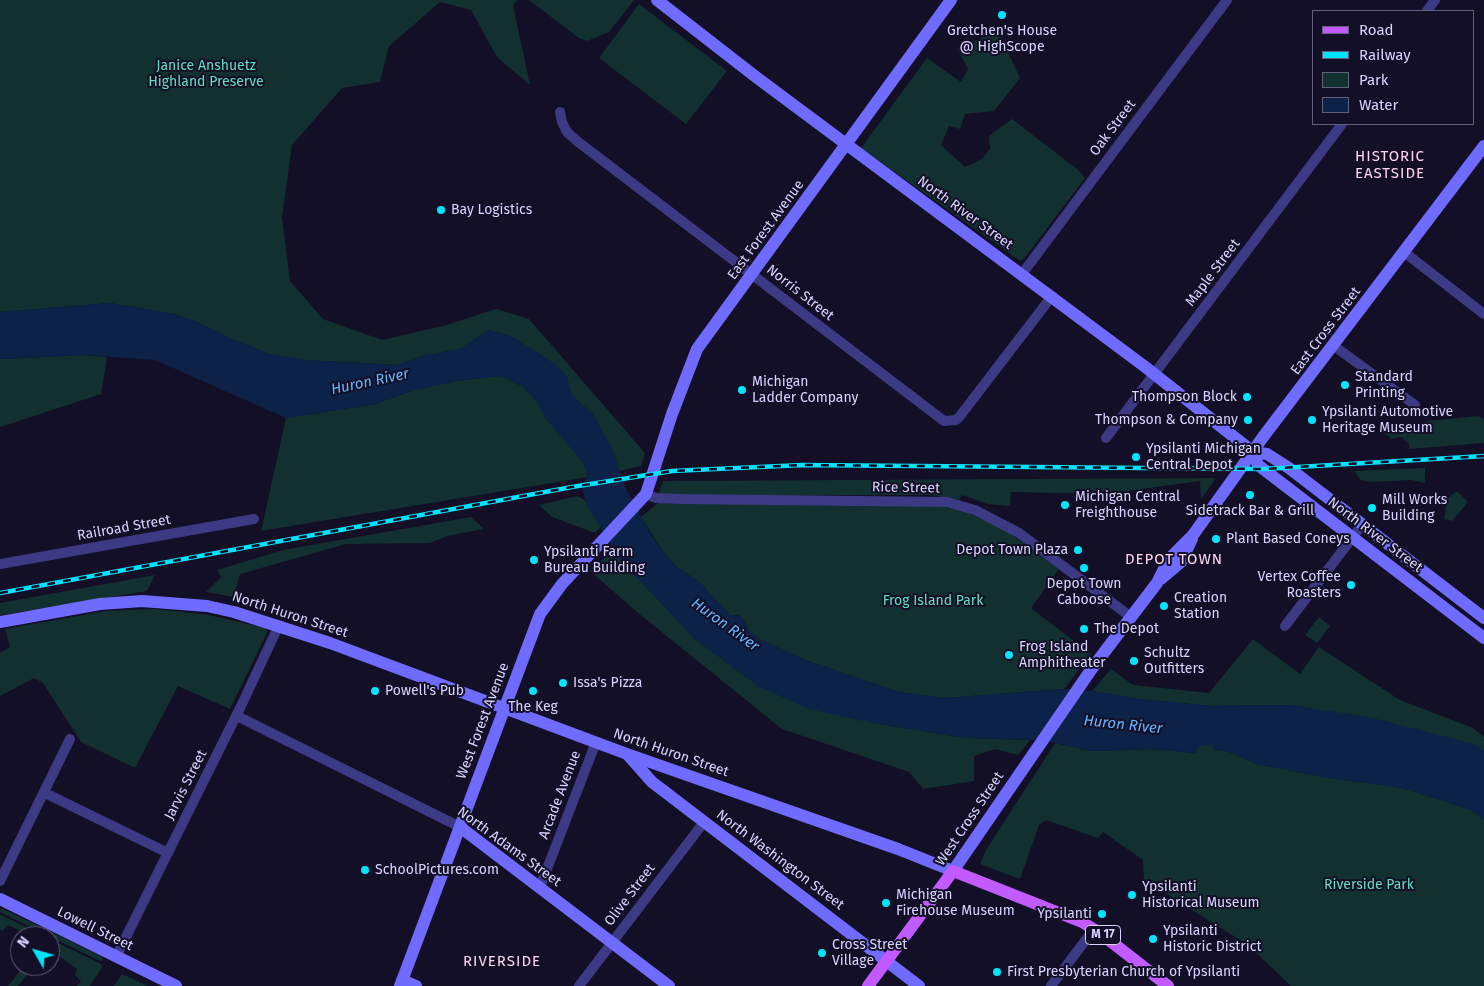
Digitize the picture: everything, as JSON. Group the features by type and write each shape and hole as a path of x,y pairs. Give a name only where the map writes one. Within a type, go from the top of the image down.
{"main road":[{"name":"North Huron Street","path":"953,871 1056,911 1094,929 1168,986"},
{"name":"West Cross Street","path":"868,986 953,871"}],"street":[{"name":"North River Street","path":"657,0 1154,373 1253,452 1258,465 1484,638"},
{"name":"East Forest Avenue","path":"645,496 691,360 697,349 951,0"},
{"name":"Oak Street","path":"1022,274 1227,0"},
{"name":"Norris Street","path":"560,112 567,132 577,141 937,417 950,422 960,416 1052,296"},
{"name":"Maple Street","path":"1106,438 1341,125"},
{"name":"East Cross Street","path":"1093,667 1157,583 1181,562 1193,535 1253,452 1484,146"},
{"path":"1404,252 1484,314"},
{"path":"1334,346 1415,405"},
{"name":"North River Street","path":"1253,452 1267,454 1484,618"},
{"name":"West Forest Avenue","path":"401,983 540,614 560,586 645,496"},
{"name":"Rice Street","path":"645,496 682,499 947,502 975,510 1019,533 1131,617"},
{"name":"Railroad Street","path":"0,564 254,519"},
{"path":"1286,626 1362,525"},
{"name":"North Huron Street","path":"0,622 87,606 142,601 207,606 279,625 627,754 953,871"},
{"name":"Jarvis Street","path":"116,957 237,716 279,625"},
{"name":"West Cross Street","path":"953,871 1093,667"},
{"name":"North Adams Street","path":"237,716 460,827 669,986"},
{"path":"0,881 70,739"},
{"name":"Arcade Avenue","path":"540,887 596,742"},
{"name":"North Washington Street","path":"627,754 652,782 919,986"},
{"path":"45,793 168,853"},
{"name":"Olive Street","path":"579,986 704,822"},
{"name":"Lowell Street","path":"0,899 176,986"},
{"path":"1051,986 1094,929"},
{"path":"401,983 416,986"}],"green space":[{"name":"Janice Anshuetz Highland Preserve","path":"0,0 517,0 513,5 530,85 497,57 471,10 440,2 389,46 380,82 342,88 292,145 282,217 290,281 323,319 382,340 447,325 496,309 529,319 645,453 641,466 620,471 593,414 571,395 567,377 547,359 510,336 489,330 462,348 423,356 398,365 305,360 269,354 197,322 174,314 110,303 0,312"},
{"path":"529,0 634,0 609,32 587,41 579,38"},
{"path":"639,4 727,71 686,124 599,58"},
{"path":"998,31 1020,78 994,111 965,114 960,129 949,126 941,145 965,167 982,159 990,149 989,136 1012,119 1077,169 1085,178 1024,259 1020,261 861,148 927,58 961,82 968,69 957,48"},
{"path":"83,355 107,357 101,394 0,427 0,359"},
{"path":"500,376 524,387 536,400 546,418 583,462 588,477 261,531 286,418 375,404 411,391 455,381"},
{"path":"1479,416 1484,420 1484,443 1409,449 1409,444 1401,437 1392,439 1381,431 1428,421"},
{"path":"1425,468 1425,483 1411,480 1369,482 1361,480 1354,471"},
{"path":"1216,478 1201,499 1200,481 1105,494 1011,492 1010,506 988,504 962,495 959,500 931,495 660,495 659,493 663,481"},
{"path":"1457,491 1468,502 1452,521 1444,519 1447,499"},
{"path":"578,496 586,501 601,527 595,533 552,517 539,505"},
{"name":"Frog Island Park","path":"658,503 939,506 964,511 1008,532 1059,569 1031,608 1091,654 1064,689 945,698 899,692 805,660 761,640 749,631 743,619 737,615 730,615 699,582 677,567 664,553 641,517"},
{"path":"471,517 484,529 447,536 430,543 346,544 240,574 234,597 206,592 221,577 217,570 283,550"},
{"path":"608,554 616,555 695,639 760,687 873,723 965,738 1030,740 1018,755 995,749 974,756 974,781 923,789 909,772 782,729 637,612 590,571"},
{"path":"155,575 147,591 0,615 0,603"},
{"path":"155,609 209,615 265,628 268,631 230,709 178,686 135,768 81,742 43,683 34,678 0,696 0,653 10,647 5,629 106,611"},
{"path":"1319,617 1330,626 1317,643 1305,635"},
{"path":"1253,639 1300,674 1319,647 1400,700 1473,728 1484,737 1484,752 1473,744 1292,705 1212,706 1138,699 1092,691 1111,669 1133,685 1209,693"},
{"name":"Riverside Park","path":"1055,743 1092,751 1153,749 1195,753 1198,746 1204,744 1212,745 1215,750 1229,752 1257,764 1329,778 1403,788 1471,810 1484,820 1484,986 1291,986 1248,945 1144,880 1143,860 1103,832 1098,838 1046,820 1039,825 1020,879 980,864 986,850"},
{"path":"1,908 38,926 29,926 0,912"},
{"path":"0,915 24,926 8,925 2,931 0,929"},
{"path":"60,936 103,958 102,961 60,941"},
{"path":"60,944 101,964 102,967 90,986 77,986 81,981 75,975 77,969 60,957"},
{"path":"122,974 148,986 114,986"},
{"path":"16,976 26,976 18,986 8,986"}],"water":[{"name":"Huron River","path":"110,303 174,314 197,322 269,354 305,360 398,365 423,356 462,348 489,330 510,336 559,367 567,377 572,395 593,414 613,451 626,489 650,533 664,553 677,567 699,582 730,615 741,616 749,631 761,640 805,660 899,692 945,698 1064,689 1212,706 1292,705 1373,718 1474,744 1484,752 1484,820 1471,810 1403,788 1329,778 1257,764 1229,752 1215,750 1212,745 1198,746 1195,753 1153,749 1092,751 1043,740 965,738 873,723 809,709 760,687 695,639 616,555 606,535 588,508 581,485 588,477 583,462 545,418 536,400 524,387 500,376 455,381 411,391 375,404 286,418 155,360 83,355 0,359 0,312"}],"railway":[{"path":"0,593 572,487 672,471 802,465 1264,469 1484,456"}],"place":[{"name":"Gretchen's House @ HighScope","path":"1002,15"},
{"name":"Bay Logistics","path":"441,210"},
{"name":"Standard Printing","path":"1345,385"},
{"name":"Michigan Ladder Company","path":"742,390"},
{"name":"Thompson Block","path":"1247,397"},
{"name":"Thompson & Company","path":"1248,420"},
{"name":"Ypsilanti Automotive Heritage Museum","path":"1312,420"},
{"name":"Ypsilanti Michigan Central Depot","path":"1136,457"},
{"name":"Sidetrack Bar & Grill","path":"1250,495"},
{"name":"Michigan Central Freighthouse","path":"1065,505"},
{"name":"Mill Works Building","path":"1372,508"},
{"name":"Plant Based Coneys","path":"1216,539"},
{"name":"Depot Town Plaza","path":"1078,550"},
{"name":"Ypsilanti Farm Bureau Building","path":"534,560"},
{"name":"Depot Town Caboose","path":"1084,568"},
{"name":"Vertex Coffee Roasters","path":"1351,585"},
{"name":"Creation Station","path":"1164,606"},
{"name":"The Depot","path":"1084,629"},
{"name":"Frog Island Amphitheater","path":"1009,655"},
{"name":"Schultz Outfitters","path":"1134,661"},
{"name":"Issa's Pizza","path":"563,683"},
{"name":"Powell's Pub","path":"375,691"},
{"name":"The Keg","path":"533,691"},
{"name":"SchoolPictures.com","path":"365,870"},
{"name":"Ypsilanti Historical Museum","path":"1132,895"},
{"name":"Michigan Firehouse Museum","path":"886,903"},
{"name":"Ypsilanti","path":"1102,914"},
{"name":"Ypsilanti Historic District","path":"1153,939"},
{"name":"Cross Street Village","path":"822,953"},
{"name":"First Presbyterian Church of Ypsilanti","path":"997,972"}],"district":[{"name":"HISTORIC EASTSIDE","path":"1390,166"},
{"name":"DEPOT TOWN","path":"1174,560"},
{"name":"RIVERSIDE","path":"502,962"}]}
